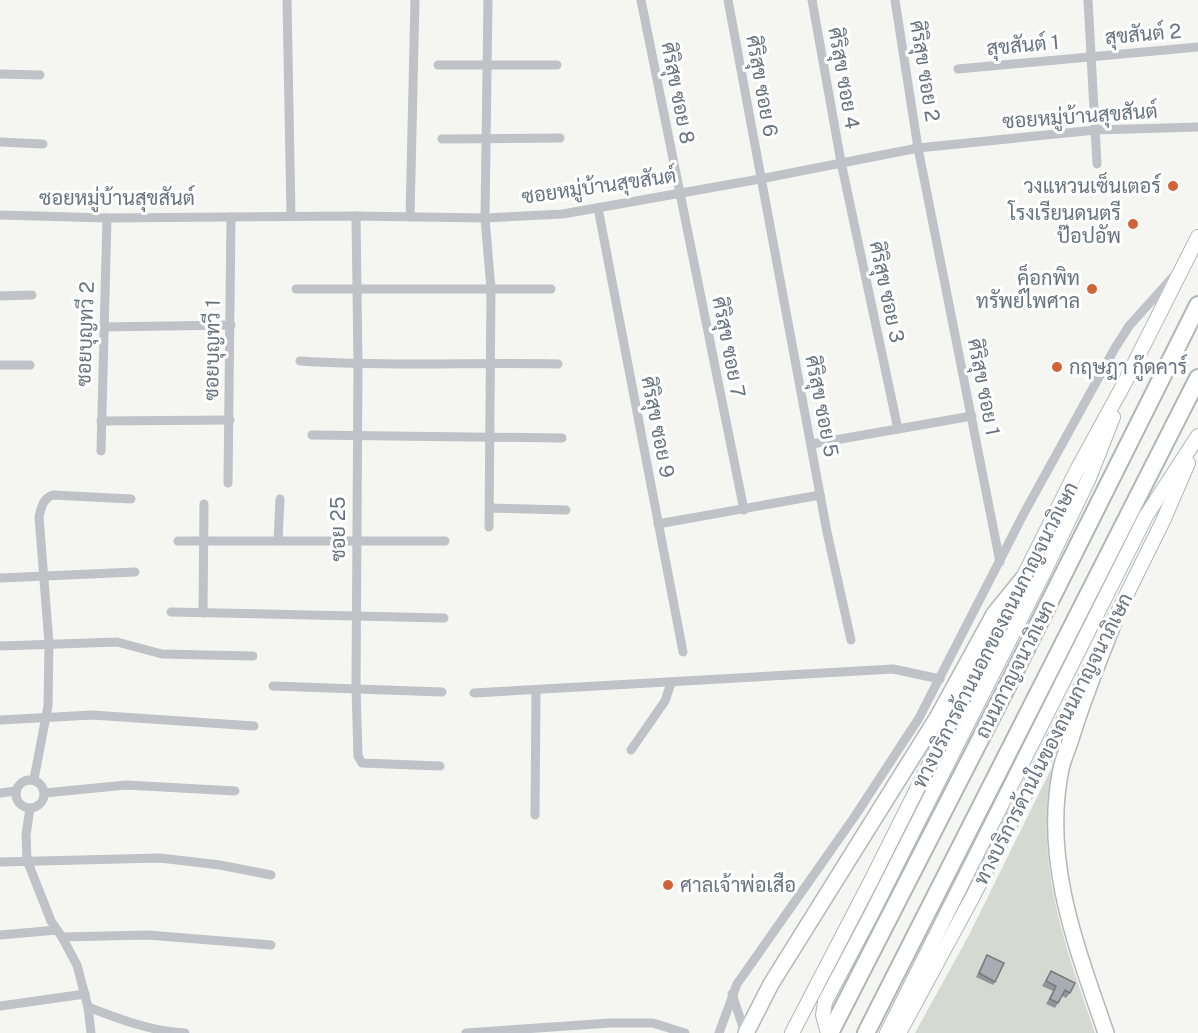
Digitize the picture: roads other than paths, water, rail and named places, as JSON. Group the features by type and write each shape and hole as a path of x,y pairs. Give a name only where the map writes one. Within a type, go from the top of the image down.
{"highway":[{"name":"ถนนกาญจนาภิเษก","path":"829,1033 1010,681 1198,305"},
{"name":"ถนนกาญจนาภิเษก","path":"866,1033 1198,378"}],"main road":[{"name":"ทางบริการด้านนอกของถนนกาญจนาภิเษก","path":"792,1033 877,870 1078,468 1124,384 1198,237"},
{"path":"829,1033 823,1015 825,1002 1043,574 1103,445 1124,384"},
{"path":"887,1033 1146,516 1198,437"},
{"name":"ทางบริการด้านในของถนนกาญจนาภิเษก","path":"899,1033 972,898 1113,622 1163,521 1198,437"},
{"path":"745,1033 771,984 937,718 994,614 1024,577"},
{"path":"1106,1033 1070,920 1058,872 1055,822 1061,769 1113,622"}],"street":[{"path":"287,0 291,216"},
{"path":"410,217 416,0"},
{"path":"488,0 486,218 491,289 489,527"},
{"name":"ศิริสุข ซอย 8","path":"641,0 680,192"},
{"name":"ศิริสุข ซอย 6","path":"728,0 760,178"},
{"name":"ศิริสุข ซอย 4","path":"812,0 842,162"},
{"name":"ศิริสุข ซอย 2","path":"895,0 918,148"},
{"path":"1088,0 1097,165"},
{"name":"สุขสันต์ 2","path":"1092,57 1198,47"},
{"name":"สุขสันต์ 1","path":"958,69 1092,57"},
{"path":"438,65 556,65"},
{"path":"0,74 40,75"},
{"name":"ซอยหมู่บ้านสุขสันต์","path":"0,215 107,218 356,216 486,218 563,214 918,148 1096,130 1198,127"},
{"path":"442,139 560,138"},
{"path":"0,142 43,144"},
{"name":"ศิริสุข ซอย 1","path":"918,148 1000,562"},
{"name":"ศิริสุข ซอย 3","path":"842,162 898,429"},
{"name":"ศิริสุข ซอย 5","path":"760,178 850,640"},
{"name":"ศิริสุข ซอย 7","path":"680,192 744,510"},
{"name":"ศิริสุข ซอย 9","path":"598,208 683,652"},
{"name":"ซอย 25","path":"356,216 358,756 360,762 440,766"},
{"name":"ซอยบุญทวี 1","path":"228,483 231,217"},
{"name":"ซอยบุญทวี 2","path":"101,451 107,218"},
{"path":"719,1033 732,994 746,971 855,816 919,718 1023,515 1115,348 1129,326 1187,261"},
{"path":"296,289 551,289"},
{"path":"0,296 32,296"},
{"path":"103,327 231,325"},
{"path":"300,361 357,365 491,362 558,364"},
{"path":"0,365 30,365"},
{"path":"812,444 972,416"},
{"path":"101,421 230,420"},
{"path":"312,435 562,438"},
{"path":"33,779 46,717 49,644 39,517 42,507 49,496 60,495 131,499"},
{"path":"658,524 820,495"},
{"path":"278,541 280,499"},
{"path":"203,613 204,504"},
{"path":"489,508 566,510"},
{"path":"178,541 445,541"},
{"path":"0,578 135,572"},
{"path":"171,612 444,618"},
{"path":"0,646 117,642 162,654 253,656"},
{"path":"474,693 893,669 940,679"},
{"path":"631,750 665,700 671,682"},
{"path":"273,686 442,692"},
{"path":"535,815 536,690"},
{"path":"0,720 92,716 254,726"},
{"path":"33,779 42,784 45,793 39,806 30,808 21,804 16,791 24,780 33,779"},
{"path":"45,793 126,785 236,791"},
{"path":"0,793 16,791"},
{"path":"30,808 26,835 27,860 77,966 88,1007 91,1033"},
{"path":"0,862 160,858 220,865 271,875"},
{"path":"0,935 148,935 271,945"},
{"path":"0,1006 85,994"},
{"path":"732,994 745,1033"},
{"path":"88,1007 148,1028 184,1033"},
{"path":"466,1033 610,1023 654,1023 685,1033"}],"place":[{"name":"วงแหวนเซ็นเตอร์","path":"1173,186"},
{"name":"โรงเรียนดนตรี ป๊อปอัพ","path":"1133,224"},
{"name":"ค็อกพิท ทรัพย์ไพศาล","path":"1092,289"},
{"name":"กฤษฎา กู๊ดคาร์","path":"1057,367"},
{"name":"ศาลเจ้าพ่อเสือ","path":"668,885"}]}
